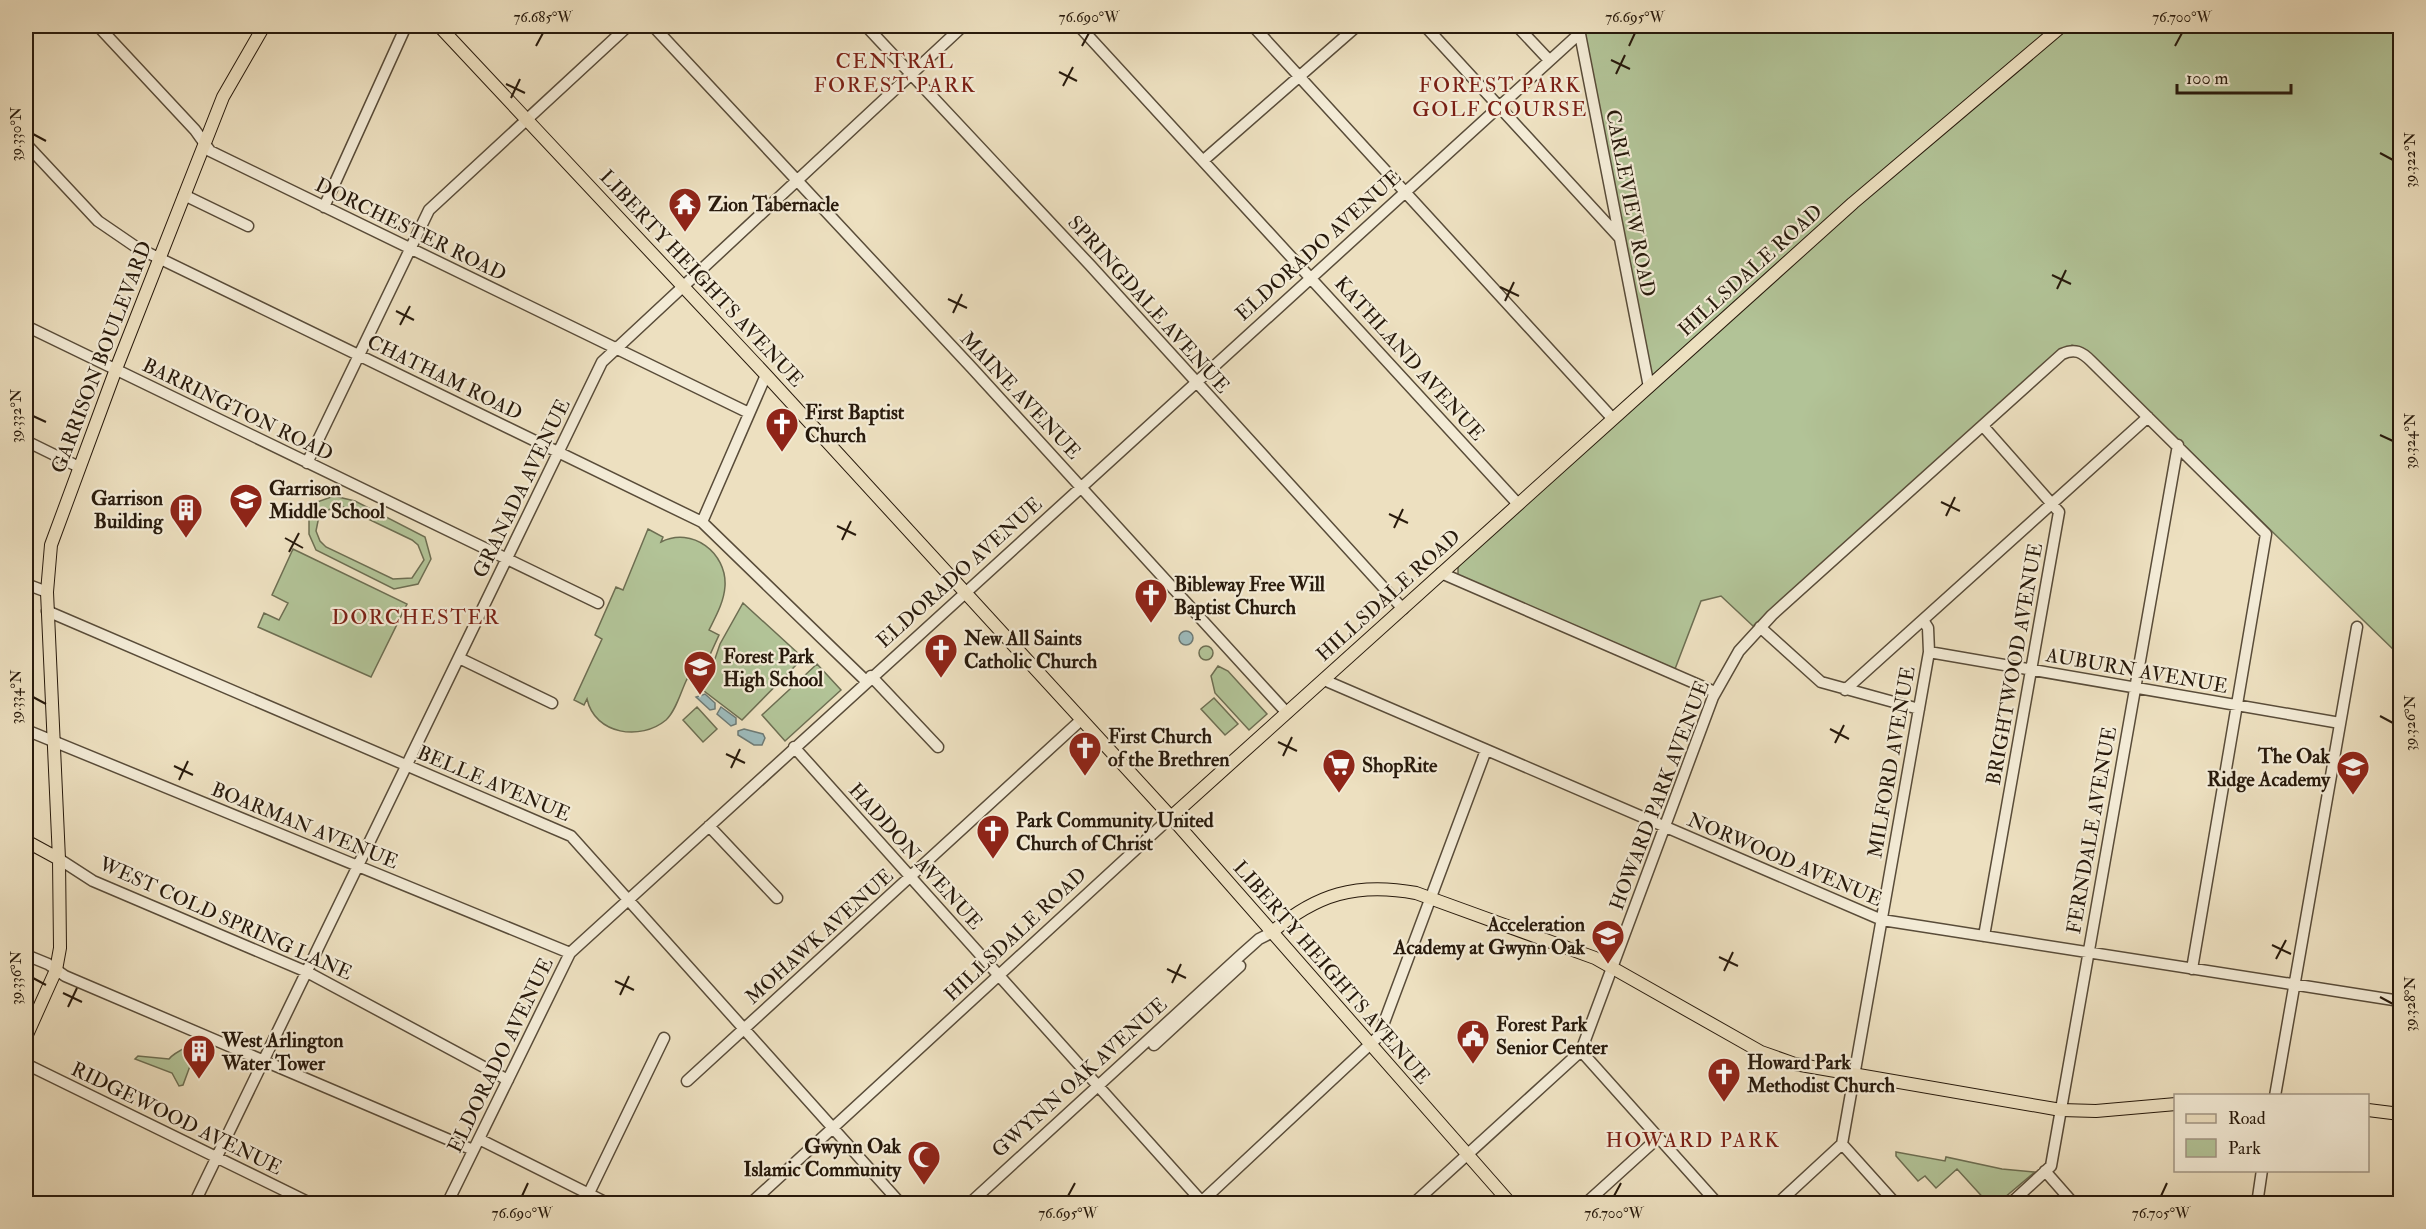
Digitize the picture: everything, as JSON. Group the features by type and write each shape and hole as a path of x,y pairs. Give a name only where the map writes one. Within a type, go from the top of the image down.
{"main road":[{"name":"LIBERTY HEIGHTS AVENUE","path":"439,26 766,375 1171,818 1511,1203"},
{"name":"HILLSDALE ROAD","path":"1171,818 1893,168 2062,26"},
{"name":"GARRISON BOULEVARD","path":"26,1037 56,970 60,948 59,859 47,611 51,545 116,369 204,144 227,89 260,27"},
{"name":"WEST COLD SPRING LANE","path":"26,841 59,859"},
{"name":"GWYNN OAK AVENUE","path":"1271,933 1302,909 1350,890 1399,890 1431,897 1613,967 1761,1052 1795,1064 2061,1110 2096,1111 2174,1104"},
{"path":"2369,1110 2400,1114"}],"street":[{"name":"DORCHESTER ROAD","path":"98,26 199,134 210,151 749,413"},
{"path":"324,207 406,26"},
{"path":"307,463 429,210 628,26"},
{"name":"MAINE AVENUE","path":"653,26 1080,486 1287,713"},
{"name":"SPRINGDALE AVENUE","path":"866,26 1195,381 1402,609"},
{"name":"GRANADA AVENUE","path":"194,1203 602,362 963,26"},
{"name":"KATHLAND AVENUE","path":"1079,26 1204,159 1518,504"},
{"path":"1253,26 1613,419"},
{"path":"1204,159 1357,26"},
{"path":"1425,26 1619,237"},
{"path":"1517,26 1548,59"},
{"name":"ELDORADO AVENUE","path":"447,1203 570,953 1579,29"},
{"name":"CARLEVIEW ROAD","path":"1579,29 1649,387"},
{"name":"CHATHAM ROAD","path":"26,144 98,221 120,238 702,522 938,747"},
{"path":"184,195 248,226"},
{"name":"BARRINGTON ROAD","path":"26,326 598,603"},
{"name":"HOWARD PARK AVENUE","path":"1413,1203 1581,1051 1715,692 1739,651 1760,627 2062,354 2075,350 2083,353 2148,417"},
{"path":"702,522 766,375"},
{"path":"2148,417 2266,534 2192,969"},
{"name":"MILFORD AVENUE","path":"1845,690 2148,417"},
{"path":"1983,426 2052,504"},
{"path":"26,441 79,467"},
{"name":"FERNDALE AVENUE","path":"2010,1203 2051,1166 2178,445"},
{"name":"BRIGHTWOOD AVENUE","path":"1984,936 2059,512 2052,504"},
{"path":"1441,573 1715,692"},
{"path":"26,584 47,592"},
{"name":"BELLE AVENUE","path":"47,611 571,836 901,1203"},
{"name":"MILFORD AVENUE","path":"1842,1144 1929,652 1928,628 1923,620"},
{"path":"1760,627 1814,678 1845,690 1919,709"},
{"path":"2275,1094 2357,627"},
{"name":"AUBURN AVENUE","path":"1929,652 2340,723"},
{"path":"459,658 552,703"},
{"name":"NORWOOD AVENUE","path":"1324,680 1882,920 2399,1001"},
{"name":"MOHAWK AVENUE","path":"687,1081 1081,720"},
{"name":"BOARMAN AVENUE","path":"26,730 570,953"},
{"name":"HADDON AVENUE","path":"794,747 1202,1203"},
{"path":"1202,1203 1379,1036 1486,750"},
{"name":"HILLSDALE ROAD","path":"750,1203 1171,818"},
{"path":"709,826 777,898"},
{"name":"WEST COLD SPRING LANE","path":"59,859 93,881 307,972 507,1080"},
{"name":"GWYNN OAK AVENUE","path":"980,1203 1241,955 1259,939 1271,933"},
{"path":"26,955 65,976 473,1150"},
{"path":"2399,1001 2400,988"},
{"path":"589,1193 664,1038"},
{"path":"1581,1051 1718,1203"},
{"name":"RIDGEWOOD AVENUE","path":"26,1064 312,1203"},
{"name":"GWYNN OAK AVENUE","path":"969,1203 1101,1088"},
{"path":"1585,1203 1659,1137"},
{"path":"479,1139 609,1203"},
{"path":"1777,1203 1842,1144 1896,1203"},
{"path":"2045,1171 2074,1203"},
{"path":"2257,1203 2262,1172"}],"green space":[{"name":"FOREST PARK GOLF COURSE","path":"1582,26 2400,26 2400,656 2095,359 2086,351 2072,345 2055,355 1753,626 1721,596 1701,601 1675,669 1458,575 1458,566 1652,391"},
{"path":"334,496 355,501 425,537 431,559 418,584 394,589 316,550 309,534 309,520 317,502","holes":["339,505 418,545 424,560 412,578 393,579 326,547 320,541 316,531 322,513"]},
{"path":"648,529 663,537 661,542 684,537 695,540 714,553 724,574 725,586 717,614 709,630 719,635 697,683 687,679 666,720 644,731 620,731 599,720 587,699 584,705 574,700 602,639 595,635 616,587 623,590"},
{"path":"293,549 407,604 371,677 258,627 264,613 279,620 288,603 272,595"},
{"path":"743,603 800,655 800,661 742,720 704,691 720,644"},
{"path":"1203,646 1209,646 1213,653 1209,660 1203,660 1199,656 1199,650"},
{"path":"817,664 841,690 785,741 762,715"},
{"path":"1218,666 1228,671 1267,714 1249,730 1215,693 1211,676"},
{"path":"1214,698 1238,724 1225,735 1201,709"},
{"path":"697,707 717,729 703,742 683,720"},
{"path":"200,1040 205,1041 205,1045 190,1066 183,1085 179,1086 172,1073 135,1059 138,1056 169,1059"},
{"path":"1896,1152 1945,1161 1946,1157 2002,1169 2035,1172 1998,1203 1988,1203 1957,1169 1936,1188 1925,1176 1918,1181 1896,1156"}],"water":[{"path":"1183,631 1189,631 1193,638 1189,645 1183,645 1179,641 1179,635"},
{"path":"705,694 715,703 715,709 710,710 696,697"},
{"path":"721,707 736,718 736,724 731,726 717,714"},
{"path":"744,729 763,734 765,738 762,745 754,745 738,735 738,731"}],"place":[{"name":"Zion Tabernacle","path":"685,233"},
{"name":"First Baptist Church","path":"782,453"},
{"name":"Garrison Middle School","path":"246,529"},
{"name":"Garrison Building","path":"186,539"},
{"name":"Bibleway Free Will Baptist Church","path":"1151,624"},
{"name":"New All Saints Catholic Church","path":"941,679"},
{"name":"Forest Park High School","path":"700,696"},
{"name":"First Church of the Brethren","path":"1085,777"},
{"name":"ShopRite","path":"1339,794"},
{"name":"The Oak Ridge Academy","path":"2353,796"},
{"name":"Park Community United Church of Christ","path":"993,860"},
{"name":"Acceleration Academy at Gwynn Oak","path":"1608,965"},
{"name":"Forest Park Senior Center","path":"1473,1065"},
{"name":"West Arlington Water Tower","path":"199,1080"},
{"name":"Howard Park Methodist Church","path":"1724,1103"},
{"name":"Gwynn Oak Islamic Community","path":"924,1186"}],"district":[{"name":"CENTRAL FOREST PARK","path":"895,73"},
{"name":"FOREST PARK GOLF COURSE","path":"1500,97"},
{"name":"DORCHESTER","path":"416,617"},
{"name":"HOWARD PARK","path":"1693,1140"}]}
